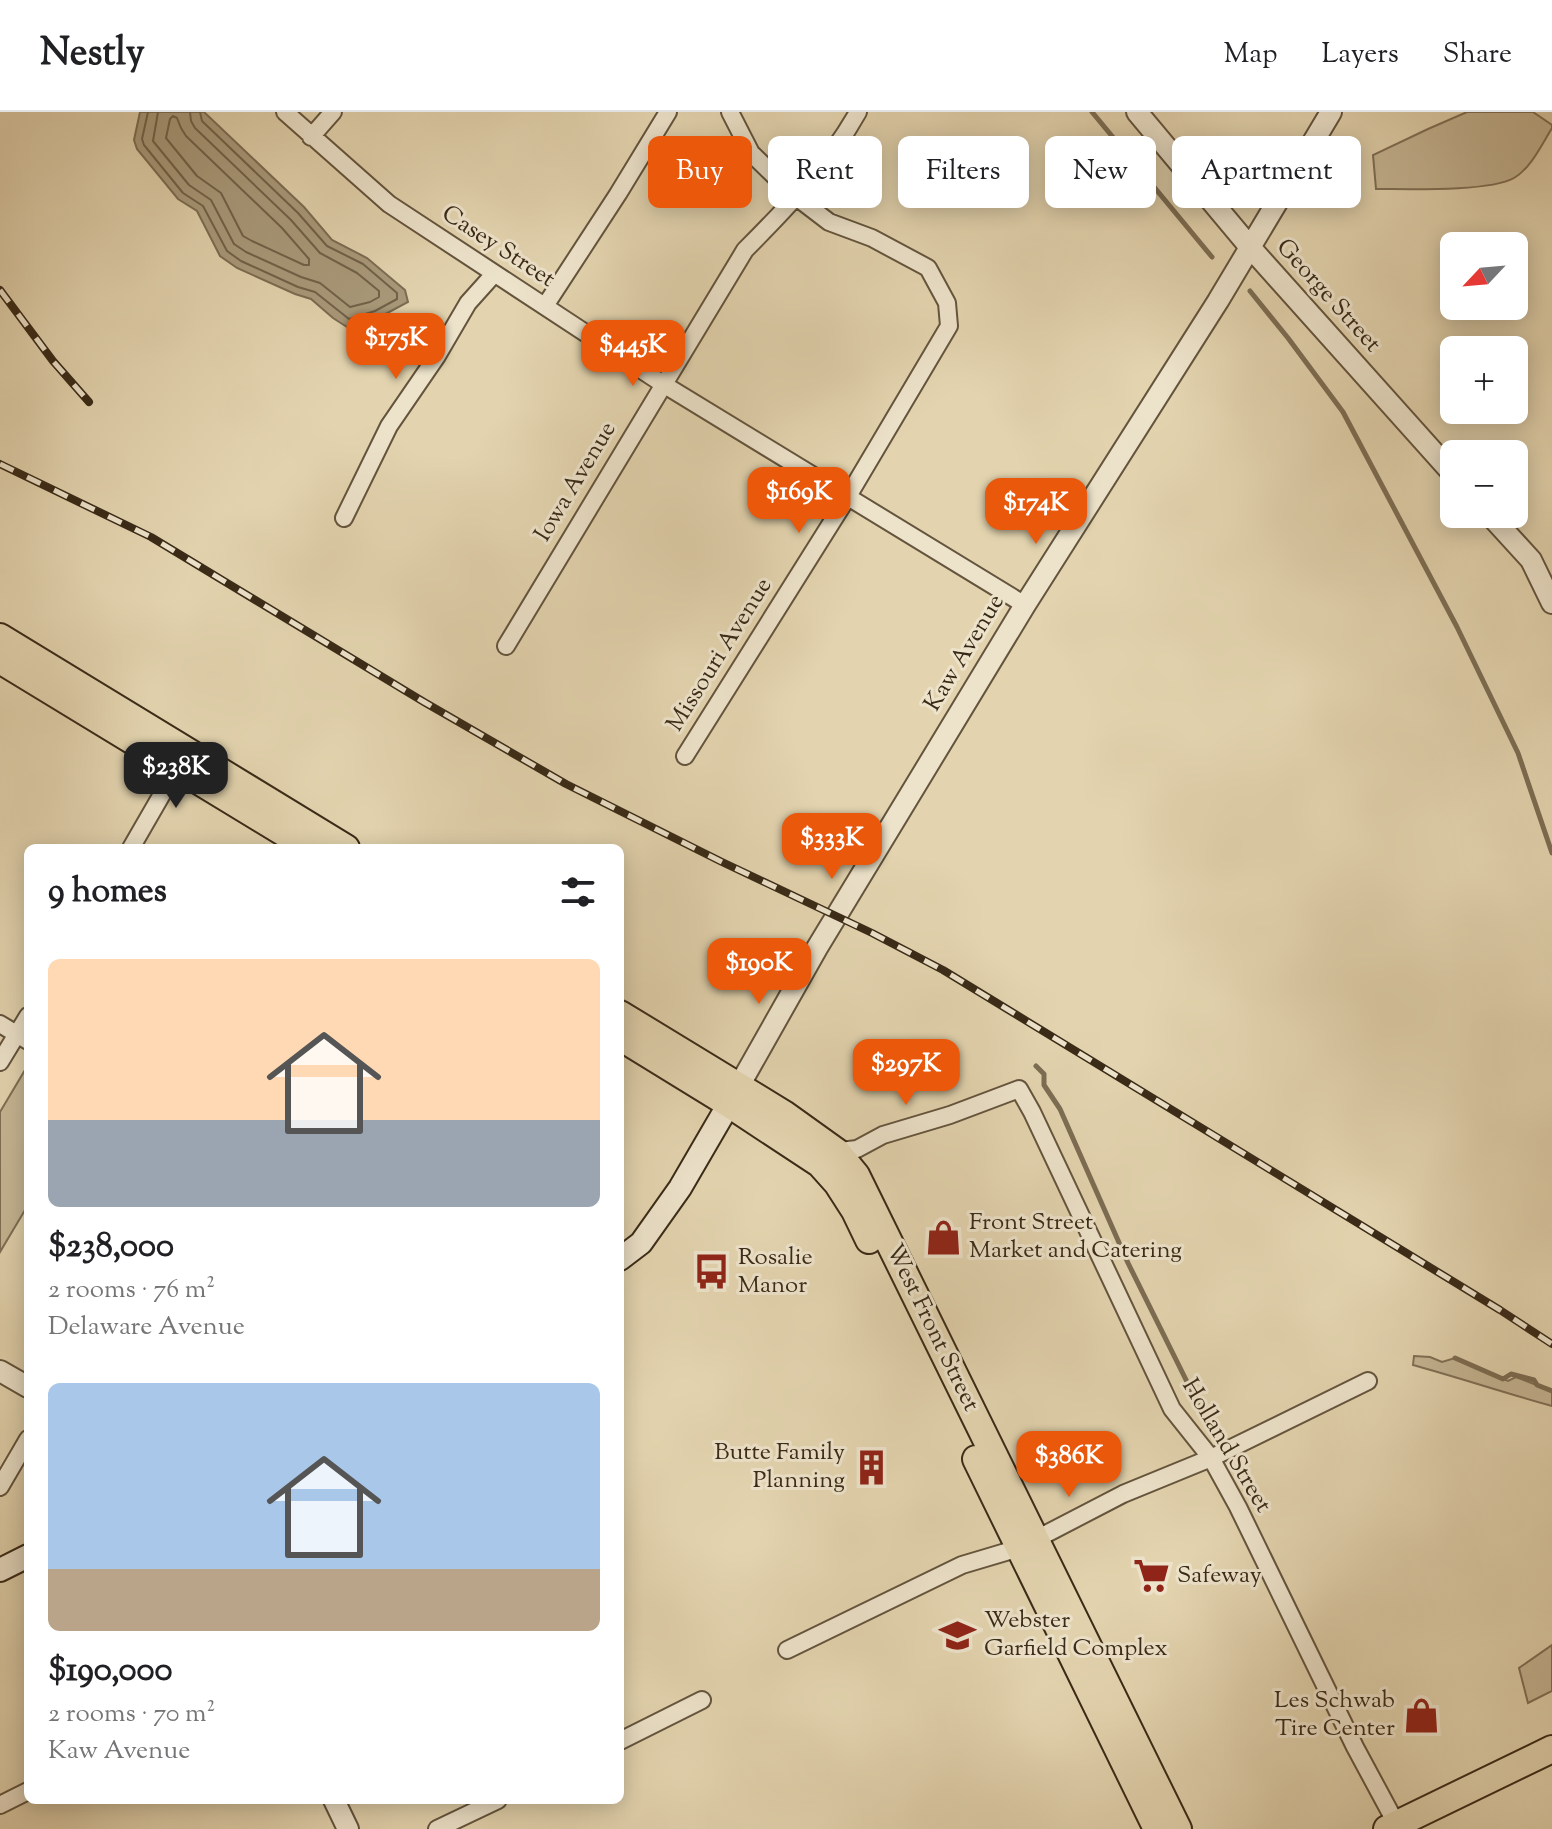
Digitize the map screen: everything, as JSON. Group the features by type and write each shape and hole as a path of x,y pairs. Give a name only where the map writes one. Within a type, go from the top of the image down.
{"main road":[{"path":"3,654 181,760 338,844"},
{"path":"181,760 303,844"},
{"path":"624,1017 734,1095"},
{"path":"624,1039 734,1095"},
{"path":"624,1256 641,1243 680,1188 734,1095"},
{"name":"West Front Street","path":"734,1095 827,1157 837,1183 855,1211 1178,1829"},
{"name":"West Front Street","path":"1027,1543 1157,1829"},
{"path":"0,1570 24,1558"},
{"path":"1392,1827 1552,1749"}],"street":[{"name":"Casey Street","path":"285,112 389,204 494,274 663,384 1025,605"},
{"path":"311,137 333,112"},
{"path":"545,306 668,112"},
{"path":"730,112 751,153 768,170"},
{"name":"Iowa Avenue","path":"843,136 858,112"},
{"name":"George Street","path":"1137,112 1249,246 1440,459"},
{"name":"Kaw Avenue","path":"734,1095 817,948 1025,605 1218,301 1331,112"},
{"name":"Iowa Avenue","path":"506,646 745,250 785,208"},
{"name":"Missouri Avenue","path":"685,756 847,498 949,326 947,303 928,268 872,238 829,222 811,208"},
{"path":"344,518 389,426 437,356 468,303 494,274"},
{"path":"1502,528 1531,560 1552,603"},
{"path":"133,844 181,760"},
{"path":"0,1024 22,1038 0,1062"},
{"name":"Holland Street","path":"827,1157 857,1149 883,1135 950,1115 1019,1089 1172,1409 1211,1458 1238,1507 1392,1827"},
{"path":"0,1371 24,1385"},
{"path":"787,1650 962,1565 1027,1543 1123,1494 1211,1458 1368,1381"},
{"path":"0,1487 24,1446"},
{"path":"624,1739 702,1700"},
{"path":"0,1805 24,1793"},
{"path":"336,1804 348,1829"},
{"path":"437,1829 490,1804"}],"shaded area":[{"path":"1467,112 1533,112 1552,128 1536,155 1514,178 1486,186 1376,189 1373,155"},
{"path":"24,1072 24,1212 0,1252 0,1112"},
{"path":"1414,1356 1442,1362 1455,1358 1508,1381 1516,1377 1552,1391 1552,1406 1413,1365"},
{"path":"1552,1645 1552,1691 1528,1703 1519,1668"}],"water":[{"path":"140,112 204,112 304,207 332,240 367,258 405,290 408,302 350,329 311,299 237,268 220,256 197,211 178,199 137,149 134,140"}],"waterway":[{"path":"1092,112 1212,257"},
{"path":"1250,291 1343,412 1457,627 1518,753 1552,853"},
{"path":"1036,1066 1044,1074 1044,1085 1060,1109 1128,1263 1202,1412"},
{"path":"1455,1358 1503,1379 1511,1374 1534,1380 1537,1385 1552,1391"}],"railway":[{"path":"0,290 53,361 89,402"},
{"path":"0,464 151,537 566,784 943,970 1552,1344"}],"place":[{"name":"Front Street Market and Catering","path":"943,1237"},
{"name":"Rosalie Manor","path":"712,1272"},
{"name":"Butte Family Planning","path":"871,1467"},
{"name":"Safeway","path":"1151,1576"},
{"name":"Webster Garfield Complex","path":"958,1635"},
{"name":"Les Schwab Tire Center","path":"1421,1715"}]}
